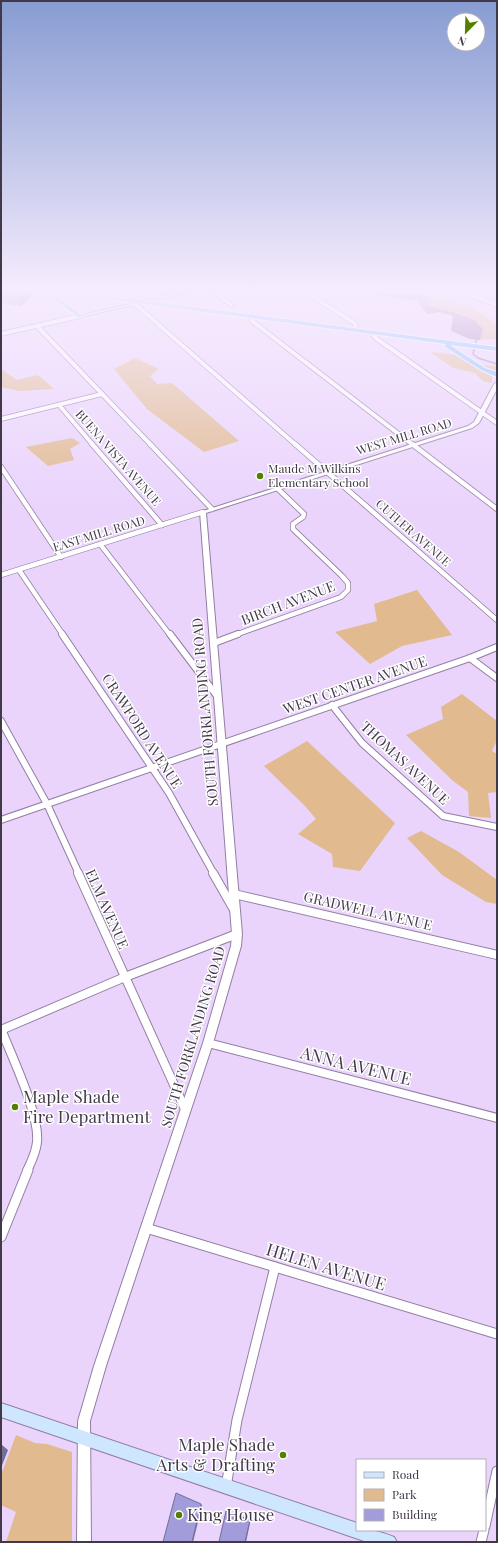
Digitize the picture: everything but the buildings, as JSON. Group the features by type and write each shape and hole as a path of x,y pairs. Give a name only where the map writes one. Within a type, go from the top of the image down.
{"highway":[{"path":"477,364 497,374"}],"main road":[{"path":"1,1410 356,1531"},
{"path":"356,1531 389,1542"}],"street":[{"path":"73,364 207,510"},
{"name":"CUTLER AVENUE","path":"204,364 497,620"},
{"path":"308,364 497,509"},
{"path":"413,364 497,422"},
{"name":"WEST MILL ROAD","path":"207,510 472,426 482,412 497,384"},
{"path":"1,419 102,394"},
{"name":"BUENA VISTA AVENUE","path":"59,404 162,525"},
{"path":"482,412 497,416"},
{"path":"1,468 61,556"},
{"name":"BIRCH AVENUE","path":"214,643 341,597 348,590 348,583 293,529 293,524 303,517 304,514 277,488"},
{"name":"EAST MILL ROAD","path":"1,576 207,510"},
{"name":"SOUTH FORKLANDING ROAD","path":"84,1542 84,1422 185,1109 208,1044 234,958 237,934 221,743 207,510"},
{"path":"100,544 218,696"},
{"name":"CRAWFORD AVENUE","path":"19,570 169,793 235,911"},
{"name":"WEST CENTER AVENUE","path":"1,820 470,658 497,647"},
{"path":"470,658 497,678"},
{"name":"THOMAS AVENUE","path":"332,705 362,743 443,816 497,827"},
{"name":"ELM AVENUE","path":"1,721 47,804 185,1109"},
{"name":"GRADWELL AVENUE","path":"234,894 497,955"},
{"path":"1,1237 32,1162 37,1141 34,1114 1,1029 125,977 237,934"},
{"name":"ANNA AVENUE","path":"208,1044 497,1118"},
{"name":"HELEN AVENUE","path":"146,1228 497,1334"},
{"path":"226,1487 236,1425 275,1267"},
{"path":"486,1521 497,1471"},
{"path":"482,1542 484,1531"}],"green space":[{"path":"124,364 148,364 159,369 150,376 157,384 172,383 239,441 204,452 147,409 114,369"},
{"path":"447,364 497,366 497,374 492,375 492,383 483,381 475,373 453,368"},
{"path":"1,369 17,380 38,375 54,389 19,391 1,387"},
{"path":"72,438 80,443 70,449 74,460 48,466 26,447"},
{"path":"417,590 452,635 402,646 370,664 335,632 377,621 374,604"},
{"path":"462,694 497,721 497,740 492,751 497,754 497,792 488,793 491,818 469,816 468,792 452,780 406,735 443,719 441,707"},
{"path":"307,741 395,823 360,871 333,867 332,854 298,834 316,819 305,806 264,766"},
{"path":"421,831 459,852 497,880 497,904 486,902 442,875 407,838"},
{"path":"16,1435 35,1443 47,1444 72,1452 72,1542 6,1542 16,1512 1,1505 1,1475"}],"place":[{"name":"Maude M Wilkins Elementary School","path":"260,476"},
{"name":"Maple Shade Fire Department","path":"15,1107"},
{"name":"Maple Shade Arts & Drafting","path":"283,1455"},
{"name":"King House","path":"179,1515"}]}
